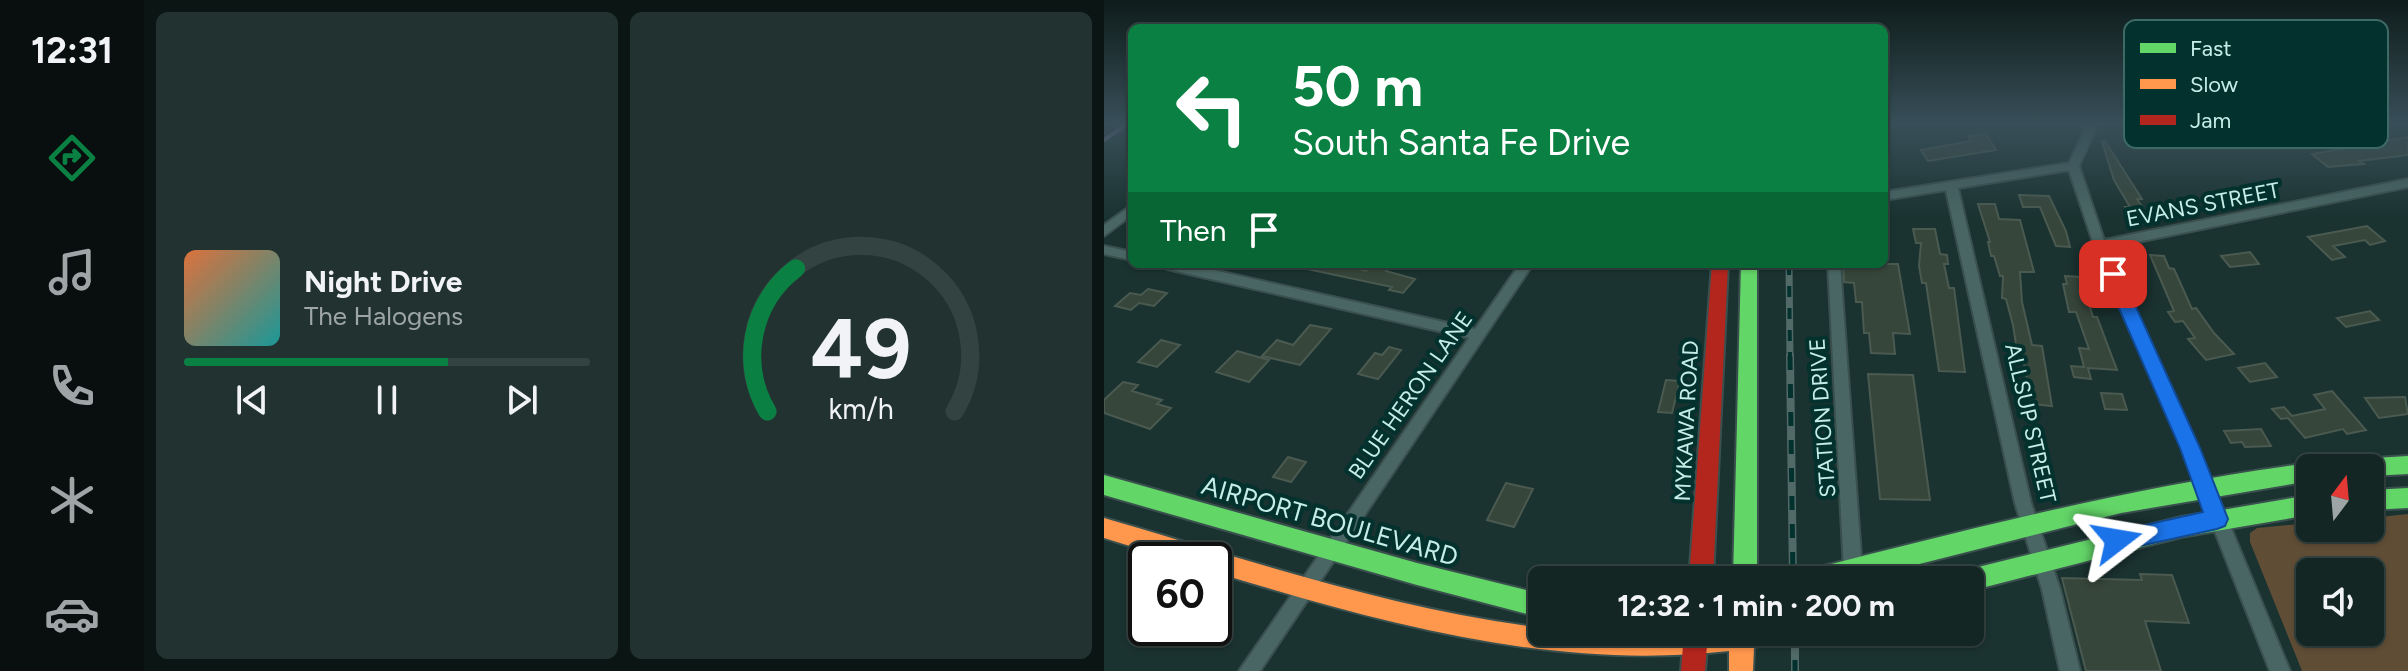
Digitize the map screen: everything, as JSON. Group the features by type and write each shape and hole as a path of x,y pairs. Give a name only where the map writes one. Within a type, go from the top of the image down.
{"main road":[{"name":"MYKAWA ROAD","path":"1702,566 1720,268"},
{"path":"1745,566 1749,268"},
{"path":"2384,466 2408,465"},
{"path":"1868,566 2030,523 2204,485 2296,474"},
{"name":"AIRPORT BOULEVARD","path":"1104,485 1528,602"},
{"path":"2384,499 2408,498"},
{"path":"1984,576 2142,533 2296,507"},
{"path":"1104,528 1152,542"},
{"path":"1232,566 1433,626 1485,638 1528,642"},
{"path":"1572,646 1616,650 1643,646"},
{"path":"1693,671 1695,646"},
{"path":"1741,671 1742,646"}],"street":[{"path":"2078,155 2073,166 2100,245 2280,671"},
{"path":"1888,195 2073,166"},
{"name":"EVANS STREET","path":"2100,245 2408,183"},
{"name":"ALLSUP STREET","path":"1951,185 2023,503 2042,561 2070,671"},
{"path":"1104,232 1128,212"},
{"path":"1104,250 1128,255"},
{"path":"1185,268 1479,335"},
{"name":"BLUE HERON LANE","path":"1249,671 1524,268"},
{"name":"STATION DRIVE","path":"1834,268 1853,566"}],"shaded area":[{"path":"2408,514 2408,671 2302,671 2250,542 2250,533 2257,528 2296,524 2296,542 2384,542 2384,517"}],"building":[{"path":"1924,155 1963,155 1928,161"},
{"path":"2106,155 2114,155 2142,199 2137,199 2153,223 2135,224 2125,207 2130,207 2114,180"},
{"path":"2314,155 2405,155 2359,161 2364,164 2328,167"},
{"path":"2019,195 2049,196 2070,247 2056,246 2040,207 2023,207"},
{"path":"1978,204 1995,204 1999,219 2020,220 2034,272 2020,272 2022,302 2032,345 2042,346 2052,406 2032,404 2024,364 2019,364 2006,299 2002,298 2003,276 2000,276 1994,256 1991,256 1990,242"},
{"path":"2367,226 2385,241 2370,245 2365,240 2333,246 2345,257 2332,260 2308,237"},
{"path":"1913,229 1935,229 1940,254 1947,255 1948,264 1944,264 1949,288 1954,288 1965,372 1939,371 1926,283 1922,283 1919,266 1921,243 1916,243"},
{"path":"2250,252 2259,264 2230,267 2221,256"},
{"path":"2150,255 2164,256 2169,268 2174,269 2192,309 2196,308 2234,354 2206,360 2188,339 2195,338 2183,321 2175,322 2168,312 2174,311"},
{"path":"1888,264 1898,264 1910,334 1893,333 1895,354 1871,353 1869,333 1864,333 1862,302 1856,302 1854,283 1844,282 1843,268 1888,268"},
{"path":"1302,268 1355,268 1366,271 1370,268 1388,268 1386,271 1415,279 1403,293 1389,290 1392,287"},
{"path":"2065,276 2081,277 2093,317 2097,317 2117,370 2088,368 2091,379 2074,377 2071,366 2084,367 2079,348 2089,349 2076,312 2069,312 2063,284 2067,284"},
{"path":"1148,289 1167,293 1154,306 1139,303 1131,310 1115,306 1130,293 1141,295"},
{"path":"2370,311 2379,320 2346,327 2337,318"},
{"path":"1310,325 1331,329 1300,365 1262,356 1277,340 1293,345"},
{"path":"1161,340 1180,345 1157,367 1138,362"},
{"path":"1389,347 1401,350 1378,379 1358,374 1375,353 1382,355"},
{"path":"1237,351 1269,360 1249,382 1216,372"},
{"path":"2265,363 2277,377 2250,382 2238,368"},
{"path":"1868,374 1913,375 1930,500 1880,499"},
{"path":"1666,380 1680,381 1672,413 1658,412"},
{"path":"1123,382 1138,385 1132,391 1162,400 1157,404 1171,408 1150,429 1104,413 1104,400"},
{"path":"2332,391 2366,430 2347,434 2343,429 2305,438 2288,418 2281,419 2272,409 2284,407 2292,416 2325,409 2314,395"},
{"path":"2101,393 2122,394 2127,410 2105,409"},
{"path":"2405,397 2408,414 2379,418 2365,398"},
{"path":"2261,429 2271,446 2245,447 2242,442 2231,443 2224,431"},
{"path":"1288,457 1306,462 1291,482 1273,477"},
{"path":"1506,483 1533,489 1514,527 1487,520"},
{"path":"2140,574 2172,575 2189,623 2145,621 2161,671 2086,671 2062,578 2142,580"}],"railway":[{"path":"1789,268 1790,358"},
{"path":"1790,356 1793,566"},
{"path":"1795,646 1795,671"}],"traffic: fast":[{"path":"1745,566 1749,268"},
{"path":"2384,466 2408,465"},
{"path":"1866,566 2121,503 2296,474"},
{"path":"1104,485 1528,602"},
{"path":"2384,499 2408,498"},
{"path":"1984,576 2181,527 2296,507"}],"traffic: slow":[{"path":"1104,528 1151,542"},
{"path":"1232,566 1425,620 1528,638"},
{"path":"1741,671 1742,646"}],"traffic: jam":[{"path":"1702,566 1720,268"},
{"path":"1693,671 1695,646"}],"route":[{"path":"2113,274 2190,448 2217,519 2117,540"}]}
